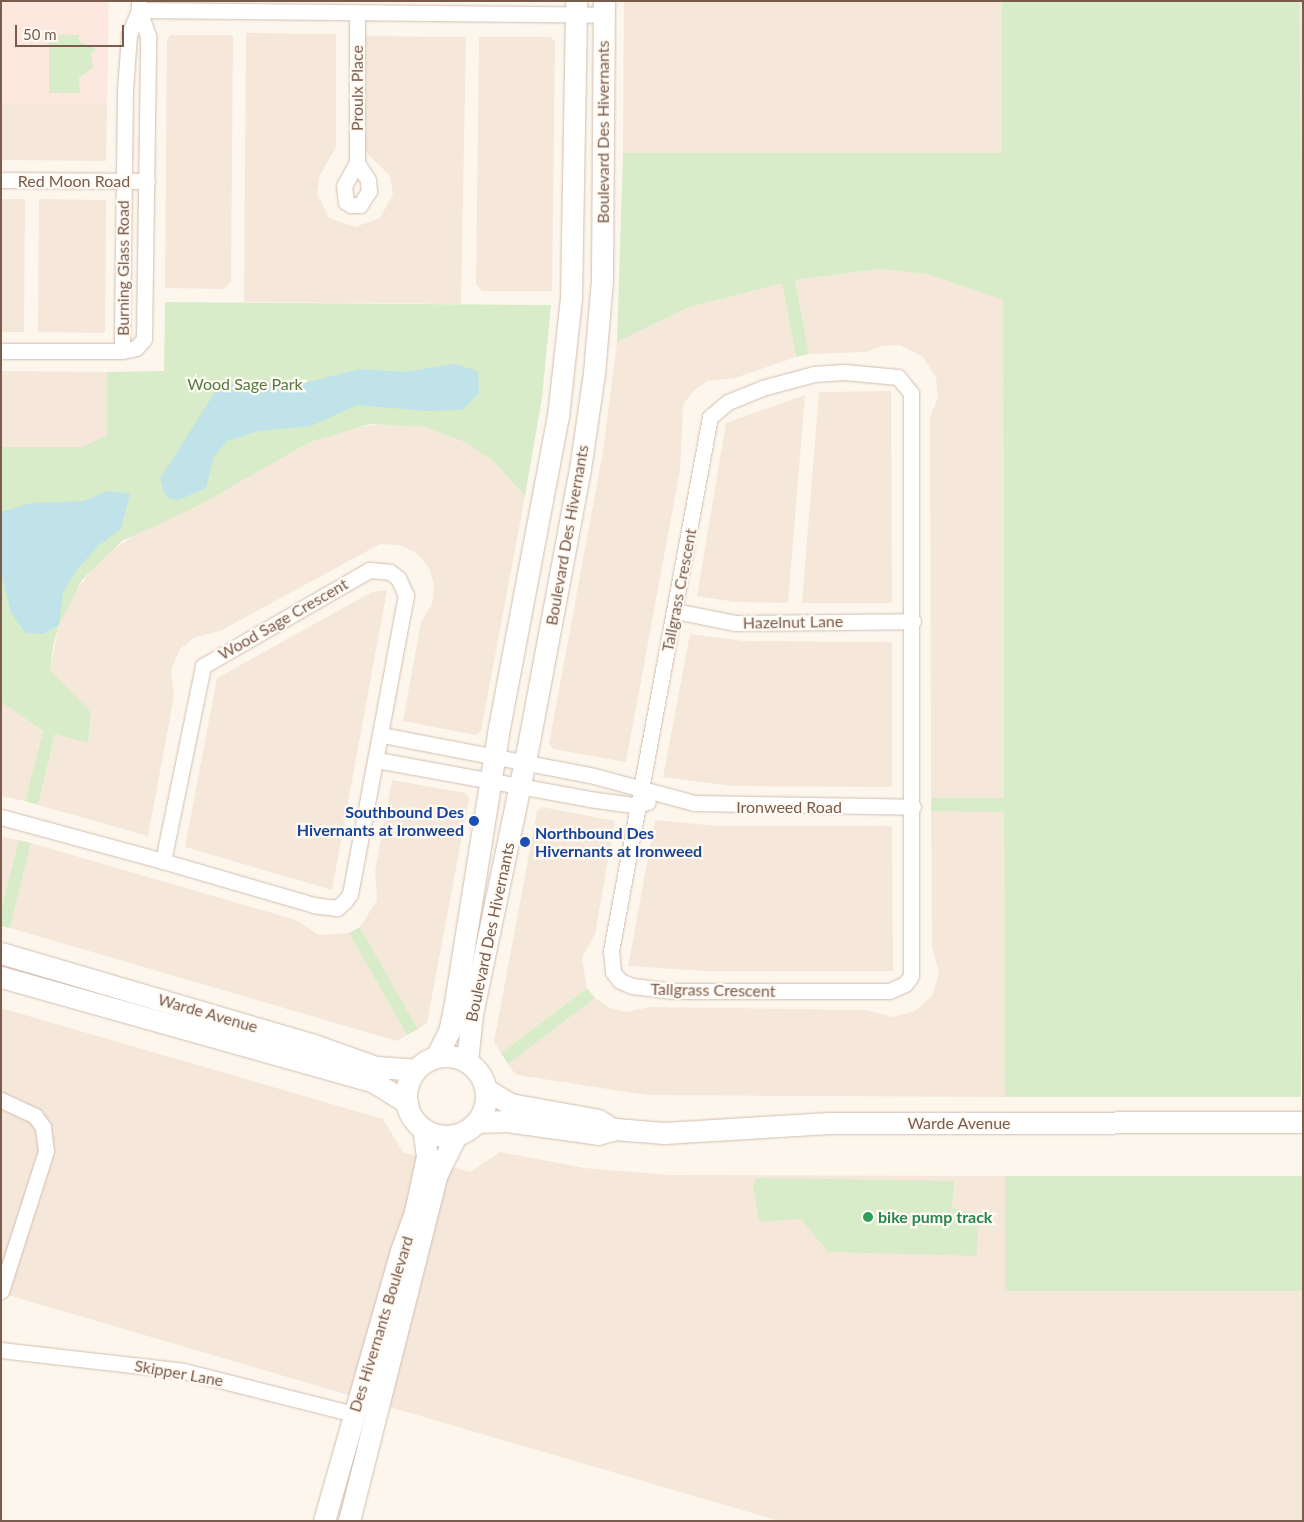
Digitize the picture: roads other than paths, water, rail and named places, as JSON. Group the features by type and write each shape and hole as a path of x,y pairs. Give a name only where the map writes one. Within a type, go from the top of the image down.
{"street":[{"path":"139,6 357,13 604,8"},
{"name":"Burning Glass Road","path":"139,6 148,36 146,326 141,344 122,351 123,181 129,35 139,6"},
{"name":"Boulevard Des Hivernants","path":"436,1057 446,1039 454,1009 490,780 558,416 568,330 576,8"},
{"name":"Boulevard Des Hivernants","path":"467,1061 472,1014 525,762 580,469 599,322 604,8"},
{"name":"Proulx Place","path":"357,13 357,163"},
{"name":"Red Moon Road","path":"1,180 147,181"},
{"path":"1,351 122,351"},
{"name":"Tallgrass Crescent","path":"867,372 898,377 911,393 913,962 911,976 905,984 889,992 681,991 632,986 620,981 610,964 675,611 710,417 716,409 795,378 867,372"},
{"name":"Wood Sage Crescent","path":"1,817 163,861 314,906 337,908 350,894 382,735 406,595 398,578 390,572 369,570 203,666 163,861"},
{"name":"Hazelnut Lane","path":"675,611 734,623 913,621"},
{"path":"382,735 525,762"},
{"path":"377,760 490,780"},
{"name":"Ironweed Road","path":"525,762 642,788 667,799 717,806 913,808"},
{"name":"Ironweed Road","path":"490,780 639,804 667,799"},
{"name":"Warde Avenue","path":"1,953 311,1044 376,1067 415,1070"},
{"name":"Warde Avenue","path":"1,977 374,1082 406,1103"},
{"path":"436,1057 467,1061 480,1073 487,1090 487,1101 477,1122 456,1135 439,1136 423,1129 406,1103 407,1085 415,1070 436,1057"},
{"name":"Warde Avenue","path":"487,1090 510,1104 598,1120 615,1129"},
{"path":"1,1100 35,1116 43,1127 46,1151 1,1291"},
{"name":"Warde Avenue","path":"477,1122 507,1121 598,1134 615,1129 664,1133 829,1124 1303,1122"},
{"name":"Des Hivernants Boulevard","path":"324,1521 419,1197 427,1156 423,1129"},
{"name":"Des Hivernants Boulevard","path":"349,1521 437,1174 456,1135"},
{"name":"Skipper Lane","path":"1,1350 184,1371 354,1414"}],"water":[{"path":"455,364 478,371 479,393 462,410 425,411 357,405 311,426 258,431 227,441 214,456 206,488 179,500 170,499 164,492 160,479 215,392 238,382 296,385 360,369 403,372"},
{"path":"107,491 130,494 121,529 98,546 77,570 63,592 59,625 43,634 25,633 11,613 1,572 1,512 31,503 84,501"}],"place":[{"name":"Southbound Des Hivernants at Ironweed","path":"474,821"},
{"name":"Northbound Des Hivernants at Ironweed","path":"525,842"},
{"name":"bike pump track","path":"868,1217"}],"park label":[{"name":"Wood Sage Park","path":"245,384"}]}
